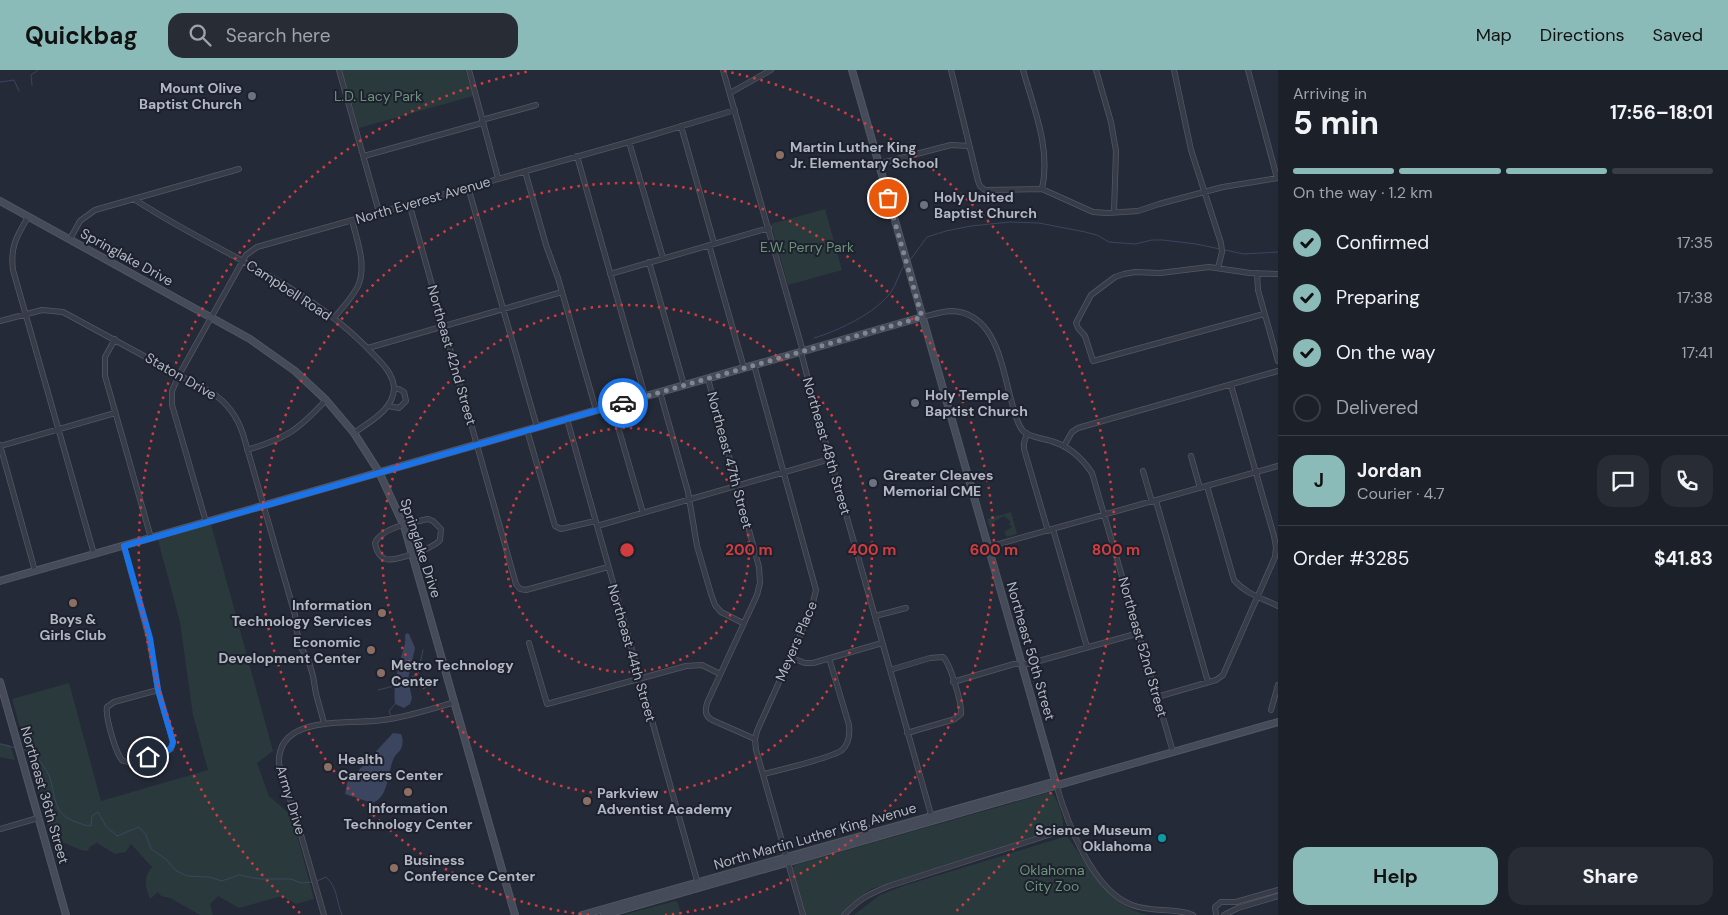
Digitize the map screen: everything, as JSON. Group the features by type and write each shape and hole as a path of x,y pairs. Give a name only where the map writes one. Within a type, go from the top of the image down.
{"street":[{"path":"339,70 380,212"},
{"path":"469,70 498,178"},
{"name":"Northeast 48th Street","path":"724,70 802,348 810,387 830,460 932,819"},
{"path":"730,93 771,70"},
{"name":"Northeast 50th Street","path":"852,70 1021,664 1070,828 1084,855 1102,882 1117,896 1131,905 1157,911 1181,911 1193,915"},
{"path":"951,70 979,184 985,190 1042,189 1093,212 1138,211 1234,185 1277,178 1248,70"},
{"path":"1022,70 1044,150 1045,171 1042,189"},
{"path":"1096,70 1115,140 1117,160 1114,212"},
{"path":"1174,70 1188,137 1222,248 1218,268"},
{"path":"364,156 536,105"},
{"name":"North Everest Avenue","path":"206,522 172,405 172,391 179,375 249,251 257,246 629,142 735,110"},
{"path":"681,126 714,243"},
{"path":"629,142 662,258"},
{"path":"878,164 952,145 969,146"},
{"path":"577,156 645,396"},
{"path":"70,240 80,221 102,208 239,169"},
{"path":"525,170 596,410"},
{"path":"468,187 536,427"},
{"name":"Campbell Road","path":"134,199 295,290 334,318 368,348 387,369 394,389 404,392 406,401 399,408 388,406"},
{"name":"Springlake Drive","path":"0,201 272,354 313,386 354,433 380,472 404,526 515,915"},
{"name":"Northeast 42nd Street","path":"409,204 518,588 523,590 608,568"},
{"path":"28,217 16,238 12,258 58,430 94,554"},
{"path":"334,318 358,286 361,273 362,259 352,220"},
{"path":"610,274 769,228"},
{"path":"709,244 744,368"},
{"path":"649,262 684,385"},
{"path":"1264,314 1093,361 1085,336 1077,326 1077,319 1091,295 1120,275 1135,272 1160,273 1196,268 1218,268 1278,274"},
{"path":"1257,273 1258,290 1278,361"},
{"path":"368,348 562,292"},
{"name":"Staton Drive","path":"0,321 48,310 63,312 115,339 227,404 238,421 264,505 295,615 301,647 311,669 324,724"},
{"path":"0,581 922,317 942,312 960,312 974,318 985,327 995,345 1020,427 1027,434 1024,449 1087,647"},
{"path":"115,339 106,357 105,376 151,538"},
{"name":"Meyers Place","path":"754,365 816,590 811,611 755,739"},
{"path":"1064,446 1072,432 1078,428 1278,371"},
{"name":"Northeast 47th Street","path":"708,378 760,575 757,595 707,703 706,715 712,720 755,739"},
{"path":"1157,697 1219,679 1225,672 1274,561 1276,548 1231,384"},
{"path":"354,433 388,406 394,389"},
{"path":"660,392 689,500 697,546 715,605 722,612 743,623"},
{"path":"247,450 283,438 298,428 326,400"},
{"path":"612,406 643,513"},
{"path":"35,571 0,446 116,413"},
{"name":"Northeast 44th Street","path":"567,419 698,885"},
{"path":"528,430 555,526 561,529 595,521"},
{"name":"Northeast 52nd Street","path":"1027,434 1064,446 1078,455 1092,473 1173,752"},
{"path":"1191,456 1200,488"},
{"path":"597,526 830,460"},
{"path":"988,547 1278,466"},
{"path":"1143,471 1154,501 1208,682"},
{"path":"1207,486 1234,580 1240,588 1278,606"},
{"path":"428,519 434,521 441,529 442,535 437,544 432,548 395,558 385,559 380,556 375,543 380,534 404,526 428,519"},
{"path":"124,546 150,638 158,690 173,740 172,747 165,752 128,762 123,761 117,753 107,707 114,702 158,690"},
{"path":"874,616 906,608"},
{"path":"953,682 1014,664 1028,664 1139,633"},
{"path":"529,643 547,704 686,666 697,665 720,674"},
{"path":"789,658 809,663 882,643"},
{"path":"890,670 930,658 943,657 948,664 961,710 960,715 950,721 907,733"},
{"path":"764,774 834,754 845,747 849,735 848,725 828,658"},
{"name":"Northeast 36th Street","path":"0,682 66,915"},
{"path":"1271,710 1278,686"},
{"name":"Army Drive","path":"324,915 298,820 281,772 278,757 282,745 292,735 306,727 384,720 454,702"},
{"name":"North Martin Luther King Avenue","path":"604,915 788,859 1047,789 1056,784 1278,722"},
{"path":"755,739 756,750 803,915"},
{"path":"0,829 38,818"},
{"path":"844,915 855,903 868,894 1070,828"},
{"name":"North Martin Luther King Avenue","path":"582,915 698,885"},
{"path":"1216,915 1214,907 1217,904 1228,901 1236,902 1278,890"},
{"path":"1224,915 1238,908 1278,896"}],"green space":[{"name":"L.D. Lacy Park","path":"342,70 465,70 473,96 359,128"},
{"name":"E.W. Perry Park","path":"825,209 842,270 788,285 771,224"},
{"path":"1011,512 1017,534 1007,537 1004,532 1012,527 1009,524 1011,522 1004,516 993,522 995,526 990,528 987,519"},
{"path":"211,524 273,751 257,763 269,796 292,816 314,899 296,904 282,896 239,908 218,896 210,904 213,915 200,915 170,898 161,896 158,892 150,899 146,878 152,867 131,844 126,852 115,854 97,843 87,851 52,838 12,699 69,683 101,801 208,770 193,715 180,622 158,540"},
{"path":"0,743 10,745 15,760 0,757"},
{"path":"1051,792 1056,798 1061,813 1063,826 1060,828 871,889 849,905 840,915 806,915 793,868 795,865"},
{"name":"Oklahoma City Zoo","path":"1067,836 1091,872 1110,894 1121,903 1148,915 854,915 880,895 903,886"},
{"path":"675,901 678,903 681,915 623,915"}],"water":[{"path":"407,633 415,648 408,679 412,698 410,704 404,708 395,704 395,692 397,673"},
{"path":"393,733 401,734 402,744 401,749 392,762 382,795 372,803 345,794 347,783"}],"waterway":[{"path":"32,85 31,75 38,70"},
{"path":"0,82 14,80 19,91"},
{"path":"910,260 927,237 971,226 1010,222 1039,223 1085,232 1097,235 1109,242 1135,244 1152,240 1163,240 1196,244 1244,254 1278,252"},
{"path":"814,338 845,326 876,307 891,292 905,264"},
{"path":"408,679 418,674 423,650"},
{"path":"378,690 394,686"},
{"path":"391,716 389,711 395,704"},
{"path":"0,744 16,748"},
{"path":"23,749 35,756 44,767 51,782 57,806 67,818 91,826 92,816 98,812 106,826 117,836 139,827 146,835 151,849 167,860 175,870 187,876 209,877 222,881 239,875 260,879 291,879 301,883 313,882"},
{"path":"317,881 326,877 330,881 335,890 342,915"}],"way so far":[{"path":"623,403 922,317 888,198"}],"place":[{"name":"Mount Olive Baptist Church","path":"252,96"},
{"name":"Martin Luther King Jr. Elementary School","path":"780,155"},
{"name":"Holy United Baptist Church","path":"924,205"},
{"name":"Holy Temple Baptist Church","path":"915,403"},
{"name":"Greater Cleaves Memorial CME","path":"873,483"},
{"name":"Boys & Girls Club","path":"73,603"},
{"name":"Information Technology Services","path":"382,613"},
{"name":"Economic Development Center","path":"371,650"},
{"name":"Metro Technology Center","path":"381,673"},
{"name":"Health Careers Center","path":"328,767"},
{"name":"Information Technology Center","path":"408,792"},
{"name":"Parkview Adventist Academy","path":"587,801"},
{"name":"Science Museum Oklahoma","path":"1162,838"},
{"name":"Business Conference Center","path":"394,868"}],"route":[{"path":"148,757 172,749 173,742 156,681 150,638 124,546 623,403"}]}
